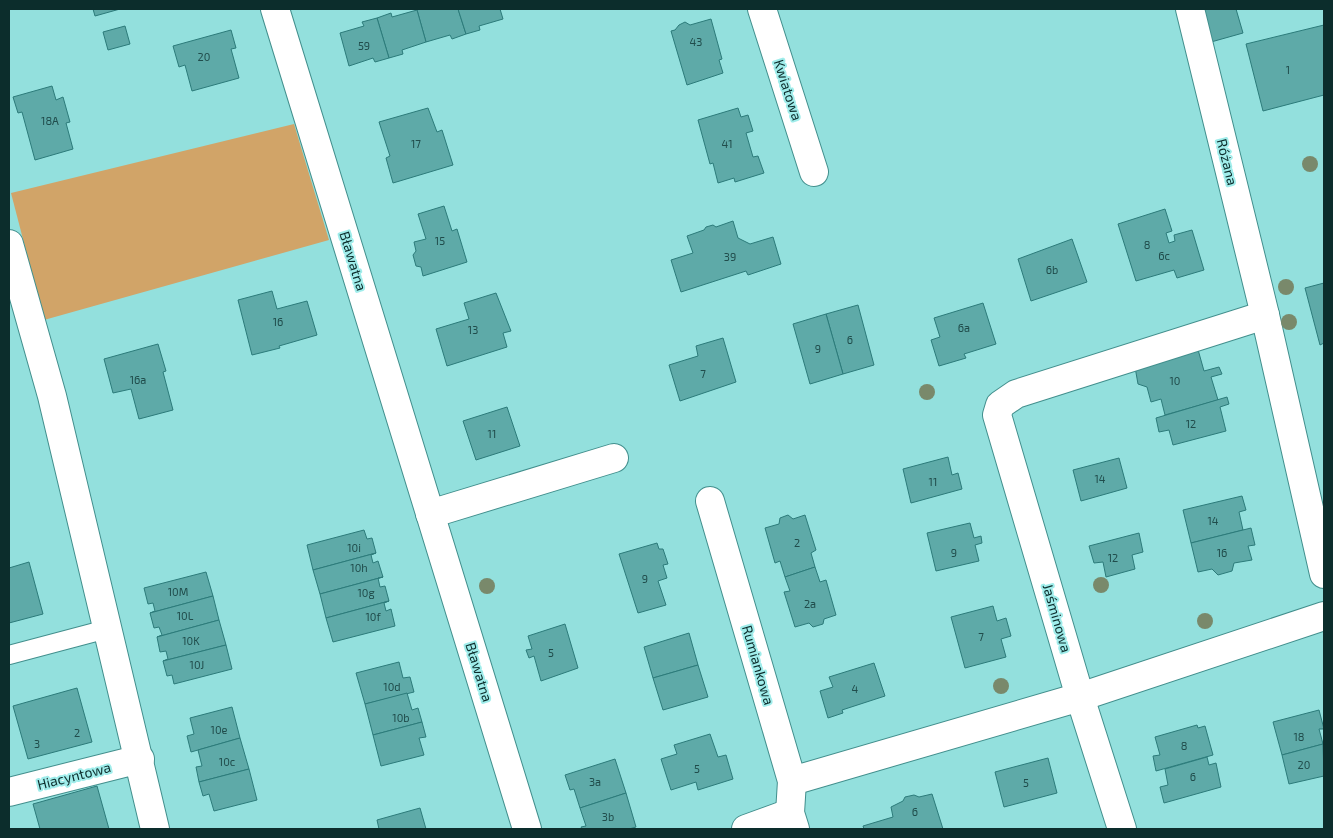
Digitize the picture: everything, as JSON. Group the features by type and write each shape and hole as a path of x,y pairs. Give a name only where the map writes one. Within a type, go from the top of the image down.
{"street":[{"name":"Bławatna","path":"275,9 527,829"},
{"name":"Kwiatowa","path":"762,9 814,172"},
{"name":"Różana","path":"1190,9 1265,315 1324,574"},
{"path":"9,244 52,396 140,759 155,829"},
{"name":"Jaśminowa","path":"1122,829 1080,697 997,416 1000,405 1016,394 1265,315"},
{"path":"430,514 614,458"},
{"name":"Rumiankowa","path":"710,501 792,780 792,821"},
{"path":"792,780 1080,697 1324,616"},
{"name":"Hiacyntowa","path":"9,792 140,759"},
{"path":"746,829 792,821"}],"lane":[{"path":"9,655 107,629"}],"shaded area":[{"path":"294,124 329,240 44,320 11,193"}],"building":[{"path":"93,9 120,9 95,16"},
{"path":"458,9 466,34 452,39 450,35 426,42 417,10"},
{"path":"458,9 500,9 503,19 479,26 480,30 466,34"},
{"path":"1201,9 1236,9 1243,33 1211,42"},
{"path":"417,10 426,42 402,50 403,54 389,58 377,18 391,13 392,17"},
{"path":"377,18 389,58 375,62 373,58 349,66 340,33 364,26 362,22"},
{"path":"711,19 722,59 719,60 723,73 687,85 671,31 685,22 690,25"},
{"path":"1324,25 1324,95 1263,111 1246,44"},
{"path":"125,26 130,44 108,50 103,32"},
{"path":"231,30 236,48 231,49 239,78 192,91 185,65 179,67 173,46"},
{"path":"52,86 56,100 63,97 70,122 66,123 73,149 35,160 22,112 18,113 13,97"},
{"path":"428,108 437,132 442,130 453,165 393,183 386,158 390,156 379,122"},
{"path":"738,108 741,117 748,115 753,131 746,133 753,157 758,156 764,173 735,182 734,178 718,183 713,163 710,164 698,120"},
{"path":"444,206 452,231 457,229 467,262 423,276 421,267 416,266 413,255 416,251 414,242 426,239 418,214"},
{"path":"1165,209 1172,231 1166,233 1169,243 1175,241 1174,235 1192,230 1204,270 1177,278 1174,270 1136,281 1118,224"},
{"path":"733,221 738,238 750,244 773,237 781,264 748,275 746,271 681,292 671,260 693,253 687,236 704,230 706,227 713,225 716,227"},
{"path":"1072,239 1087,282 1031,301 1018,259"},
{"path":"1324,283 1324,343 1320,345 1305,288"},
{"path":"272,291 277,309 307,301 317,335 279,346 280,348 252,355 238,300"},
{"path":"496,293 511,331 503,333 507,347 447,366 436,329 469,319 464,303"},
{"path":"983,303 996,344 964,354 966,358 939,366 931,340 940,337 934,318"},
{"path":"858,305 874,365 843,374 826,314"},
{"path":"826,314 843,374 810,384 793,324"},
{"path":"723,338 736,382 680,401 669,365 698,356 696,346"},
{"path":"158,344 166,371 163,372 173,410 139,419 131,389 113,393 104,359"},
{"path":"1197,346 1204,371 1219,367 1222,374 1211,377 1218,400 1165,415 1161,399 1151,402 1147,387 1138,384 1135,367"},
{"path":"1227,397 1229,404 1220,407 1226,431 1173,445 1169,430 1159,432 1156,418"},
{"path":"507,407 520,446 476,460 463,421"},
{"path":"948,457 952,475 958,473 962,489 911,503 903,469"},
{"path":"1119,458 1127,488 1081,501 1073,470"},
{"path":"1242,496 1246,510 1239,512 1243,530 1191,543 1183,510"},
{"path":"788,515 793,519 805,515 816,550 811,553 815,567 785,577 780,561 775,563 765,528 779,524 780,518"},
{"path":"970,523 974,538 981,536 982,543 975,545 979,561 936,571 927,533"},
{"path":"1251,528 1255,545 1248,546 1252,560 1234,563 1232,571 1218,575 1212,569 1198,572 1191,543"},
{"path":"364,530 367,539 372,538 376,553 313,570 307,545"},
{"path":"1139,533 1143,552 1132,555 1135,569 1106,577 1103,562 1094,563 1089,546"},
{"path":"657,543 659,549 663,549 668,564 663,565 667,578 658,581 666,605 638,613 619,554"},
{"path":"376,553 371,555 373,563 378,561 383,577 320,594 313,570"},
{"path":"29,562 43,614 9,623 9,568"},
{"path":"815,567 820,582 826,580 836,615 824,619 823,624 813,627 809,623 795,627 784,592 790,591 785,577"},
{"path":"206,572 213,596 150,613 155,611 153,603 148,604 144,588"},
{"path":"378,578 380,587 385,586 389,601 326,618 320,594"},
{"path":"213,596 219,620 157,637 162,635 159,627 154,628 150,613"},
{"path":"389,601 384,603 386,611 391,609 395,626 333,642 326,618"},
{"path":"993,606 997,621 1006,618 1011,636 1001,639 1006,657 965,668 951,617"},
{"path":"219,620 226,645 163,661 168,659 166,651 160,652 157,637"},
{"path":"565,624 578,668 541,681 534,656 529,658 526,650 532,649 528,636"},
{"path":"689,633 698,665 653,678 644,647"},
{"path":"226,645 232,669 174,684 172,675 167,676 163,661"},
{"path":"399,662 403,678 410,677 414,692 365,704 356,673"},
{"path":"874,663 885,696 842,710 843,713 828,718 820,691 833,687 829,677"},
{"path":"698,665 708,697 663,710 653,678"},
{"path":"77,688 92,742 28,759 13,706"},
{"path":"407,693 412,710 418,708 422,722 373,735 365,704"},
{"path":"232,707 240,738 191,752 187,736 194,734 190,718"},
{"path":"1319,710 1324,729 1319,729 1323,744 1282,755 1273,722"},
{"path":"422,722 426,737 419,738 424,755 381,766 373,735"},
{"path":"1197,725 1198,728 1205,726 1213,755 1156,771 1153,756 1160,755 1155,737"},
{"path":"710,734 718,757 726,755 733,779 698,790 696,782 671,790 661,759 677,754 674,745"},
{"path":"240,738 249,769 199,782 196,767 202,766 198,750"},
{"path":"1323,744 1324,776 1289,784 1282,755"},
{"path":"1207,757 1209,765 1216,763 1221,787 1164,803 1160,787 1168,785 1165,769"},
{"path":"1048,758 1057,793 1004,807 995,772"},
{"path":"615,759 626,793 580,808 574,789 570,790 565,775"},
{"path":"249,769 257,800 214,811 209,794 203,796 199,782"},
{"path":"97,786 109,829 40,829 33,804"},
{"path":"626,793 636,827 629,829 582,829 581,827 586,826 580,808"},
{"path":"932,794 943,829 864,829 863,826 893,817 891,807 903,801 905,797 914,795 919,797"},
{"path":"420,808 426,829 379,829 377,820"}]}
